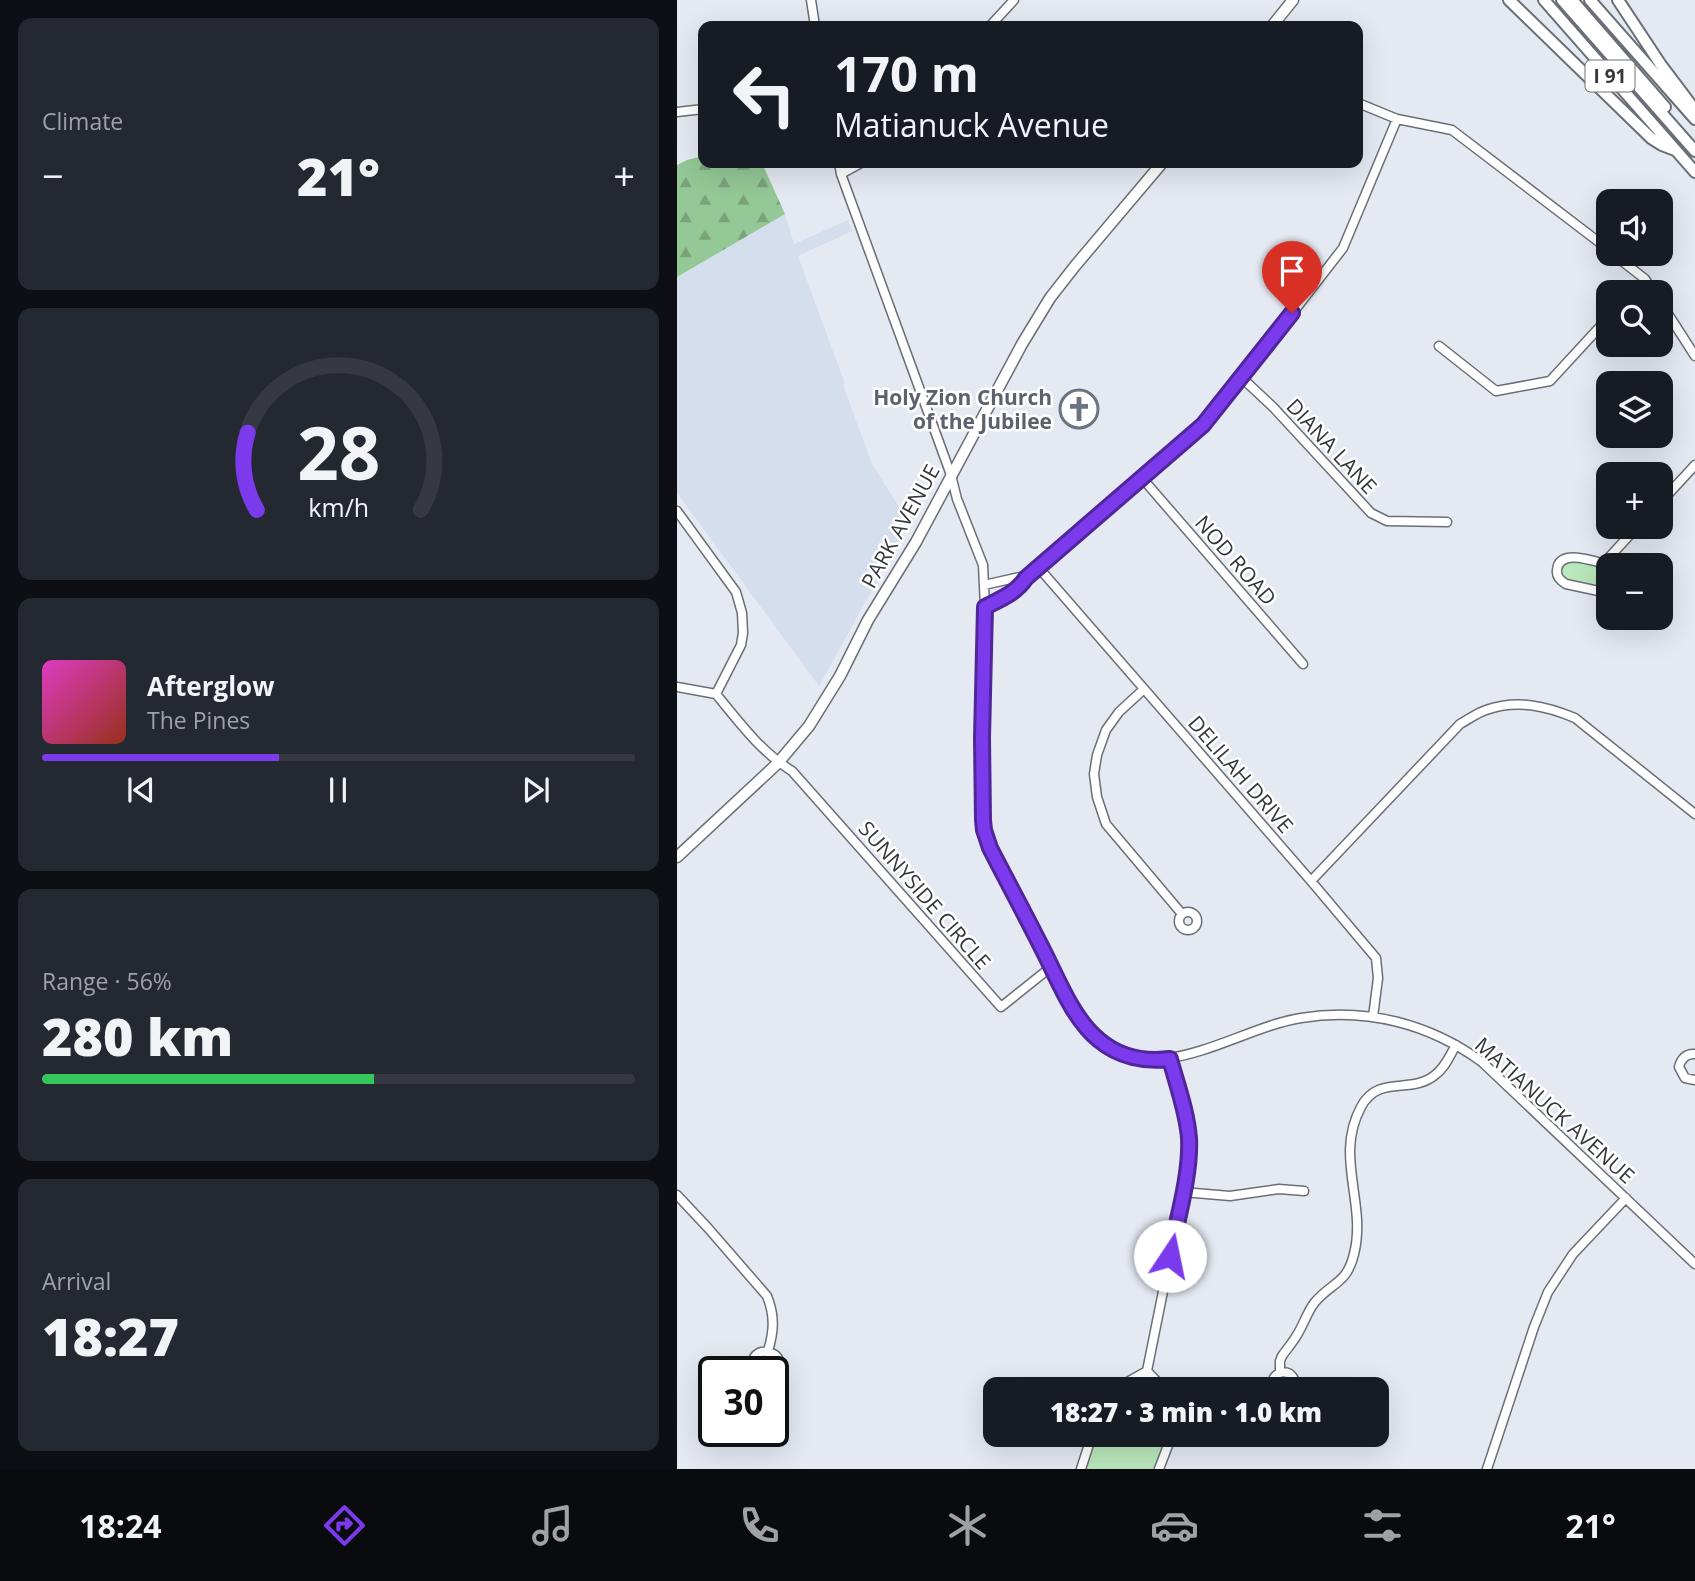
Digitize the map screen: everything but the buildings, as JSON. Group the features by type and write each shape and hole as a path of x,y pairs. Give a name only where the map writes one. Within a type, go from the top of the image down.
{"highway":[{"path":"1509,0 1651,138 1676,151"},
{"name":"I 91","path":"1544,0 1695,172"},
{"path":"1562,0 1695,151"},
{"path":"1572,0 1695,140"},
{"name":"I 91","path":"1590,0 1695,119"},
{"path":"1618,0 1695,110"}],"main road":[{"path":"1276,21 1293,0"},
{"name":"PARK AVENUE","path":"677,857 778,763 809,726 840,676 868,620 910,553 1022,344 1050,298 1158,168"}],"street":[{"path":"811,0 814,21"},
{"path":"995,21 1014,0"},
{"path":"1363,105 1397,119 1452,130 1596,240"},
{"path":"677,112 698,110"},
{"path":"985,607 1011,594 1022,585 1026,578 1203,425 1343,248 1397,119"},
{"name":"MATIANUCK AVENUE","path":"840,168 983,565 984,830 990,848 1081,1021 1100,1042 1114,1050 1147,1060 1170,1059 1290,1020 1334,1015 1373,1017 1419,1028 1456,1045 1482,1062 1695,1264"},
{"path":"841,174 852,168"},
{"path":"1628,266 1645,279"},
{"path":"1673,322 1695,356"},
{"path":"1439,346 1496,391 1550,381 1596,331"},
{"name":"DIANA LANE","path":"1242,377 1371,513 1387,521 1447,522"},
{"path":"1673,489 1695,465"},
{"name":"NOD ROAD","path":"1141,478 1303,664"},
{"path":"677,511 736,592 742,613 741,645 716,694"},
{"path":"1615,553 1627,539"},
{"path":"1596,562 1566,558 1560,562 1557,573 1566,584 1596,590"},
{"name":"DELILAH DRIVE","path":"1039,568 1376,958 1378,978 1373,1017"},
{"path":"984,585 1026,578"},
{"path":"677,687 716,694 749,735 778,763"},
{"path":"1144,689 1119,712 1106,730 1097,755 1097,797 1106,824 1182,914"},
{"path":"1311,881 1460,723 1485,710 1509,705 1535,705 1575,718 1695,814"},
{"name":"SUNNYSIDE CIRCLE","path":"778,763 792,771 1001,1007 1051,967"},
{"path":"1280,1373 1282,1356 1311,1308 1319,1297 1346,1275 1353,1259 1358,1219 1349,1144 1361,1106 1373,1093 1385,1087 1419,1083 1434,1077 1456,1045"},
{"path":"1695,1054 1684,1056 1679,1067 1685,1078 1695,1080"},
{"path":"1136,1377 1147,1371 1187,1163 1189,1137 1170,1059"},
{"path":"1183,1192 1229,1196 1279,1189 1304,1191"},
{"path":"677,1195 767,1296 774,1322 768,1351"},
{"path":"1487,1469 1548,1292 1573,1254 1626,1198"},
{"path":"756,1356 763,1351 776,1356"},
{"path":"1147,1371 1153,1377"},
{"path":"1275,1377 1280,1373 1293,1377"},
{"path":"1081,1469 1088,1447"},
{"path":"1159,1469 1167,1447"}],"shaded area":[{"path":"785,214 794,244 848,220 852,231 798,256 872,464 909,523 819,686 677,493 677,277"}],"green space":[{"path":"698,157 698,168 764,168 785,214 677,277 677,165"},
{"path":"1575,561 1596,565 1596,586 1563,578 1561,570 1565,562"},
{"path":"1094,1447 1162,1447 1154,1469 1086,1469"}],"place":[{"name":"Holy Zion Church of the Jubilee","path":"1079,409"}],"route":[{"path":"1170,1256 1189,1147 1186,1119 1170,1059 1147,1060 1124,1055 1100,1042 1085,1026 1051,967 990,848 984,830 982,738 985,607 1011,594 1022,585 1026,578 1203,425 1292,313"}]}
